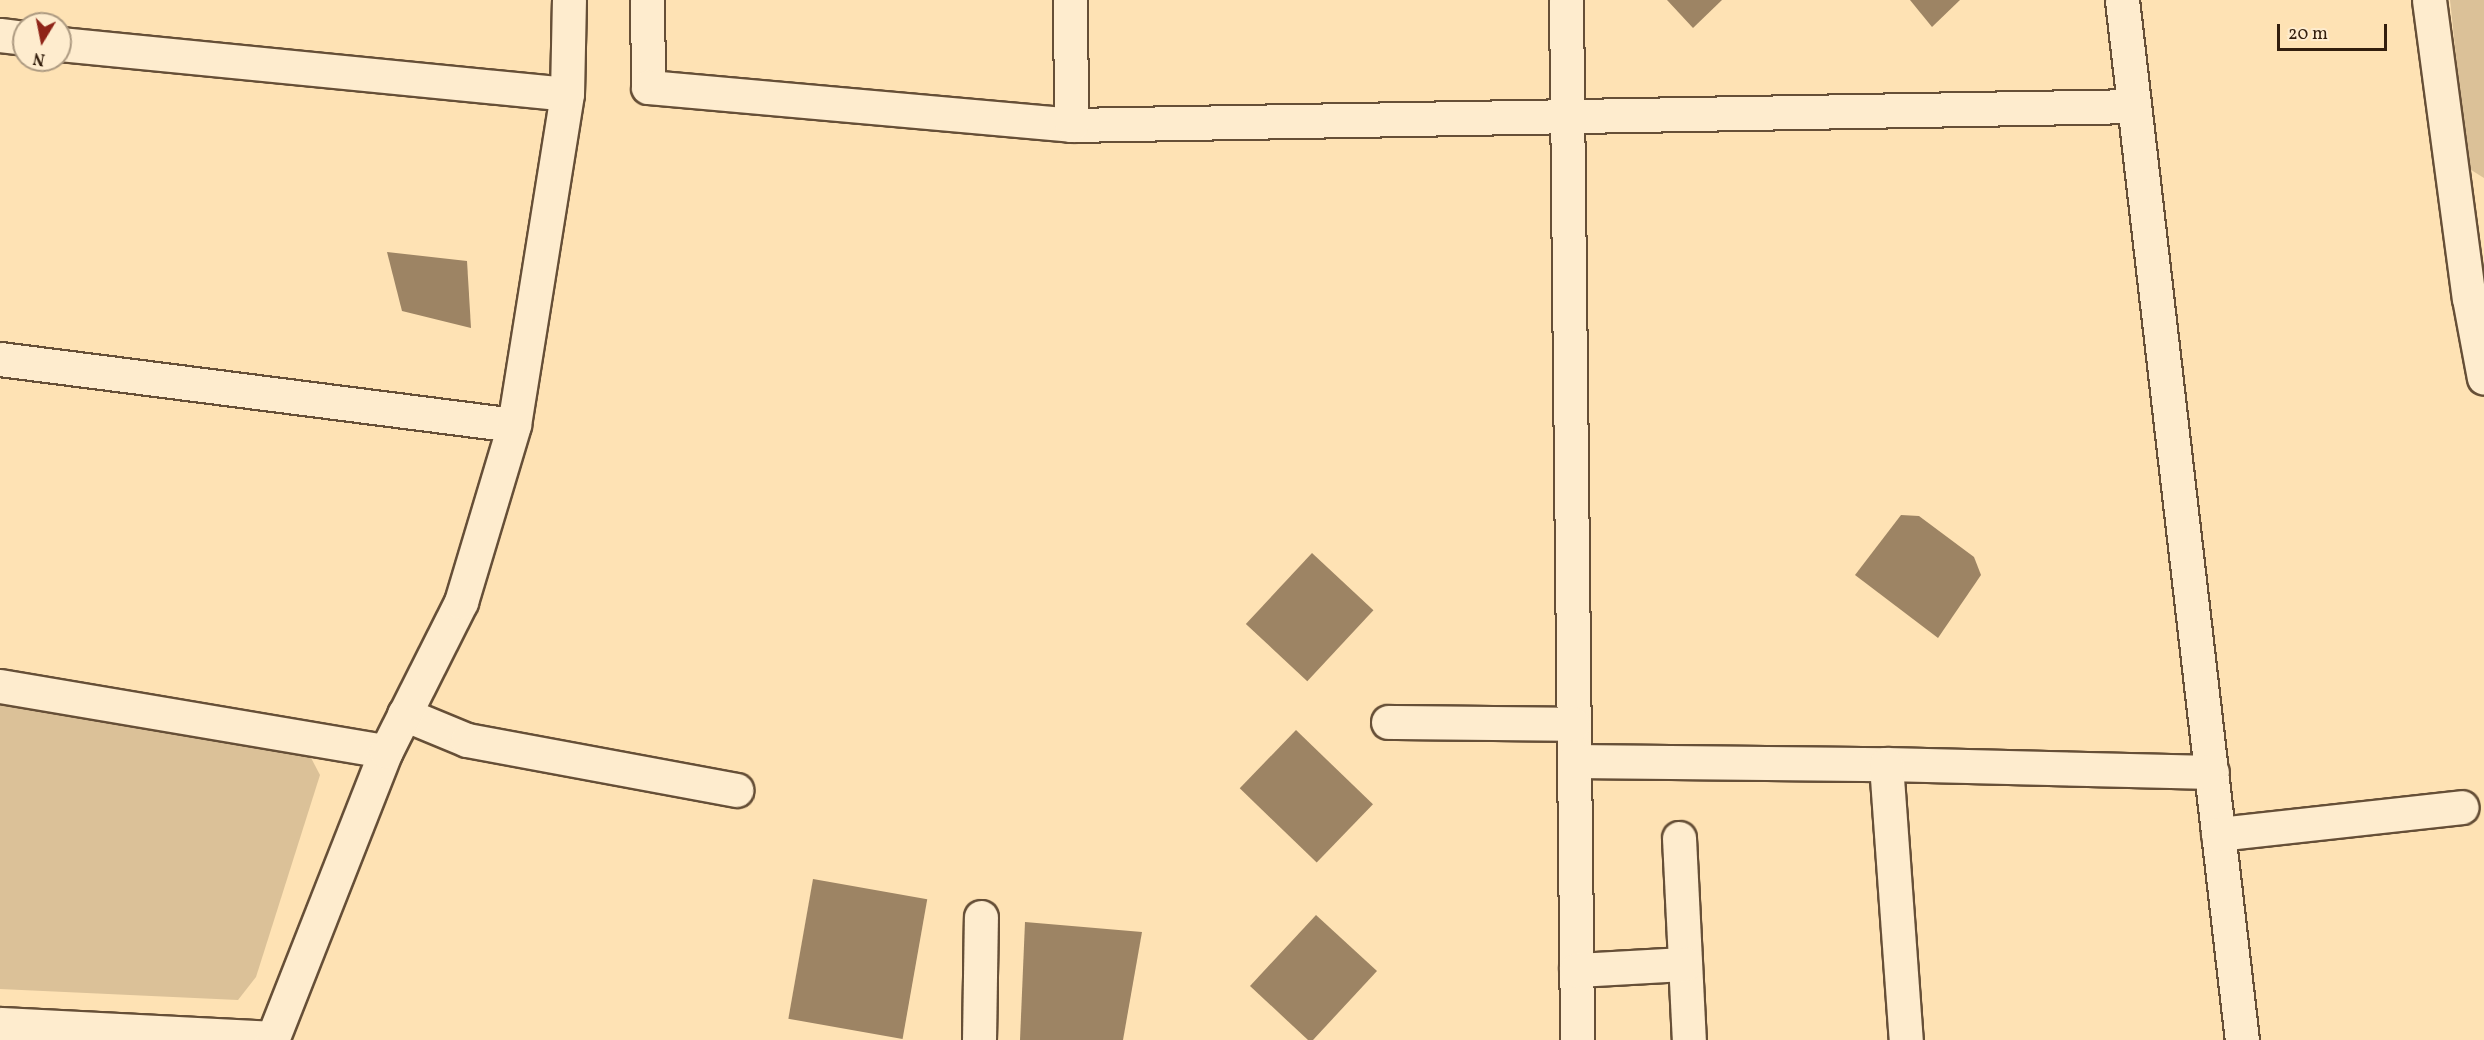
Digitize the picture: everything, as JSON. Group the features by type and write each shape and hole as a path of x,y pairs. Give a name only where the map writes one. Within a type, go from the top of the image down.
{"street":[{"path":"0,1024 273,1039 386,751 461,602 514,424 567,94 569,0"},
{"path":"647,0 648,87 1071,125 1567,114 2134,106"},
{"path":"1070,0 1071,125"},
{"path":"1566,0 1577,1040"},
{"path":"2122,0 2242,1040"},
{"path":"2429,0 2476,299 2484,378"},
{"path":"72,45 567,94"},
{"path":"0,359 514,424"},
{"path":"0,686 386,751"},
{"path":"404,714 434,729 467,740 736,790"},
{"path":"1388,722 1574,724"},
{"path":"1574,761 1886,764 2212,772"},
{"path":"1886,764 1905,1040"},
{"path":"2218,834 2462,807"},
{"path":"1679,838 1689,1040"},
{"path":"979,1040 981,917"},
{"path":"1576,970 1685,964"}],"shaded area":[{"path":"2450,0 2484,0 2484,178 2468,168"},
{"path":"0,703 309,754 320,775 256,977 238,1000 0,989"}],"building":[{"path":"1667,0 1722,0 1693,28"},
{"path":"1910,0 1960,0 1932,27"},
{"path":"387,252 467,261 471,328 402,311"},
{"path":"1901,515 1919,516 1974,557 1981,575 1938,638 1855,575"},
{"path":"1312,553 1373,610 1307,681 1246,624"},
{"path":"1296,730 1373,804 1317,863 1240,788"},
{"path":"813,879 927,899 903,1039 788,1019"},
{"path":"1316,915 1377,971 1313,1040 1308,1040 1250,986"},
{"path":"1025,922 1142,932 1123,1040 1020,1040"}]}
